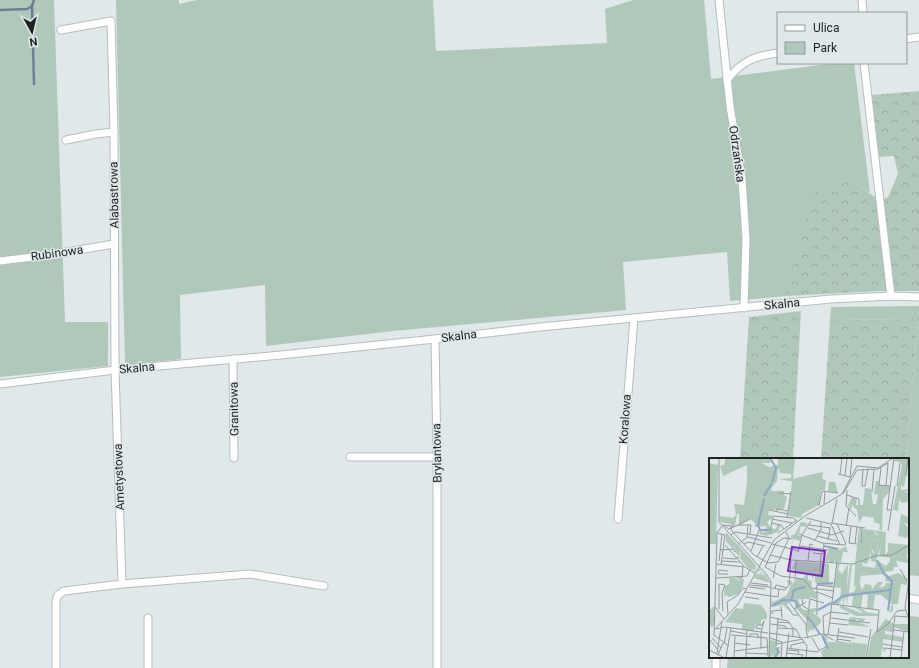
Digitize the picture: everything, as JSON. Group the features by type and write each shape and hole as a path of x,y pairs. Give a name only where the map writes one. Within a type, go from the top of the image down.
{"street":[{"name":"Odrzańska","path":"719,0 727,80 742,179 746,246 744,308"},
{"path":"862,0 863,12"},
{"name":"Alabastrowa","path":"61,30 111,21 114,132 115,370"},
{"path":"907,39 919,37"},
{"path":"727,80 736,69 757,56 777,53"},
{"path":"864,64 891,296"},
{"path":"66,140 114,132"},
{"name":"Rubinowa","path":"0,261 49,255 114,244"},
{"name":"Skalna","path":"0,384 115,370 832,299 891,296 919,297"},
{"name":"Koralowa","path":"618,519 634,318"},
{"name":"Brylantowa","path":"435,339 438,566 437,668"},
{"name":"Granitowa","path":"233,359 234,458"},
{"name":"Ametystowa","path":"115,370 122,584"},
{"path":"350,457 437,457"},
{"path":"56,668 56,602 58,595 64,591 122,584 250,574 324,586"},
{"path":"909,598 919,600"},
{"path":"148,618 148,668"}],"green space":[{"path":"0,0 54,0 65,322 108,322 108,366 0,377"},
{"path":"116,0 179,0 179,4 197,0 433,0 436,51 607,43 605,9 633,0 704,0 711,79 828,64 854,64 870,193 853,181 786,287 786,296 730,301 727,252 623,262 626,310 393,331 266,346 265,285 180,295 181,359 125,365"},
{"path":"919,91 919,291 879,291 786,296 786,287 815,191 853,181 880,201 888,197 898,174 894,156 879,157 872,95"},
{"path":"919,306 919,576 909,575 909,458 906,458 918,319 830,320 831,307"},
{"path":"801,311 793,458 740,458 749,317"},
{"path":"918,319 906,458 821,458 830,320"},
{"path":"909,616 919,617 919,668 727,668 728,658 909,658"}],"waterway":[{"path":"0,10 27,9 32,6 34,0"},
{"path":"32,6 34,84"}]}
